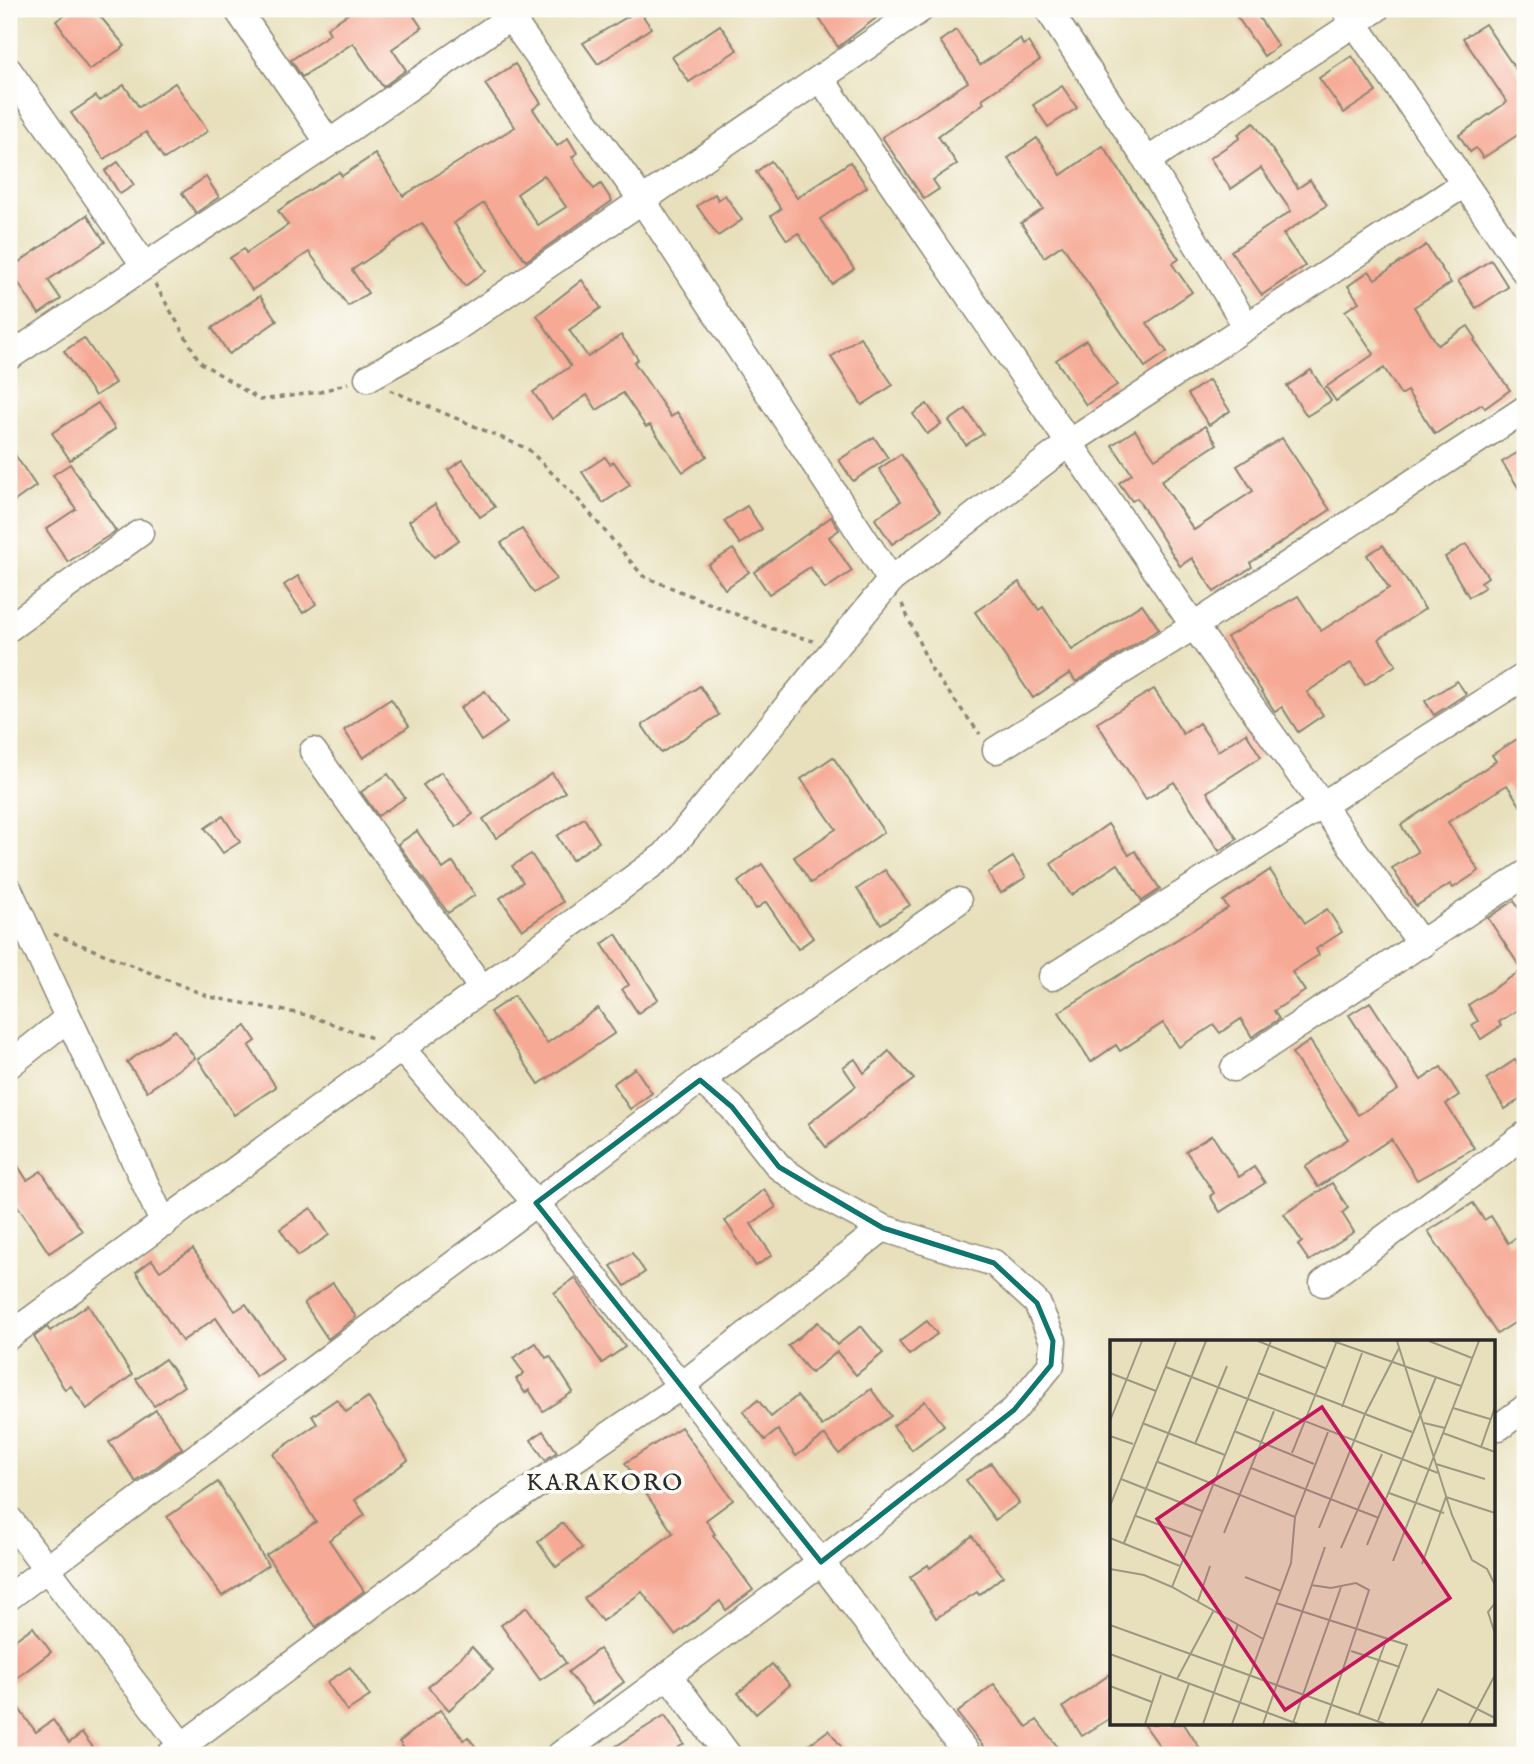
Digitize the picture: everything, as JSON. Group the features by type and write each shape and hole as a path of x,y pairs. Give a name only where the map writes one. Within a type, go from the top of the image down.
{"street":[{"path":"237,9 329,143"},
{"path":"368,378 450,332 921,9"},
{"path":"1048,9 1147,161 1246,326"},
{"path":"9,357 329,143 512,11 642,200 891,580"},
{"path":"1147,161 1359,13 1464,184 1525,272"},
{"path":"9,71 145,266"},
{"path":"821,79 1194,626 1422,945"},
{"path":"9,1336 665,855 891,580 1069,443 1464,184"},
{"path":"996,750 1194,626 1525,409"},
{"path":"9,628 140,533"},
{"path":"1052,977 1525,676"},
{"path":"313,751 484,990"},
{"path":"1234,1068 1525,874"},
{"path":"9,890 164,1224"},
{"path":"9,1597 45,1567 700,1080 958,901"},
{"path":"9,1065 68,1018"},
{"path":"400,1047 536,1203 681,1385 821,1562 959,1752"},
{"path":"560,1755 821,1562 1014,1410 1051,1366 1053,1340 1037,1303 994,1264 883,1228 813,1191 779,1167 732,1107 700,1080"},
{"path":"1323,1283 1525,1135"},
{"path":"9,1519 180,1752 487,1519 681,1385 883,1228"},
{"path":"1499,1427 1525,1408"},
{"path":"668,1675 728,1755"}],"path":[{"path":"145,266 200,362 260,400 320,392 368,378 398,394 528,449 576,497 643,576 767,627 835,648"},
{"path":"891,580 931,669 971,724 996,750"},
{"path":"23,921 210,997 307,1015 400,1047"}],"highlighted area":[{"path":"700,1080 732,1107 779,1167 883,1228 994,1263 1037,1303 1053,1341 1051,1365 1014,1410 821,1562 536,1203"}],"building":[{"path":"75,9 94,9 125,46 89,70 56,21"},
{"path":"355,9 409,9 422,28 392,49 406,70 383,87 353,43 302,77 291,60 330,34 327,28"},
{"path":"826,9 888,9 838,47 817,15"},
{"path":"1232,9 1253,9 1278,46 1264,56"},
{"path":"639,10 651,28 598,64 583,43"},
{"path":"1485,24 1525,83 1525,130 1483,158 1476,148 1470,152 1459,135 1507,102 1463,38"},
{"path":"720,25 737,50 689,82 672,57"},
{"path":"956,30 980,65 1020,39 1023,45 1028,42 1040,60 982,99 984,103 938,136 957,164 933,180 939,189 924,199 882,137 968,82 940,41"},
{"path":"1352,56 1376,92 1344,113 1319,78"},
{"path":"515,64 541,103 533,109 557,146 568,138 577,153 572,157 594,189 601,184 612,201 526,261 484,203 454,223 486,271 465,286 422,223 352,270 368,293 348,306 309,252 252,290 230,258 244,249 246,253 288,225 278,211 301,195 339,172 342,176 375,154 403,196 515,127 485,84","holes":["544,175 566,207 538,225 517,194"]},
{"path":"175,83 208,131 164,159 146,132 104,159 71,113 96,96 100,101 124,85 139,107"},
{"path":"1062,86 1077,108 1048,127 1033,105"},
{"path":"1254,123 1298,188 1310,180 1327,205 1283,234 1305,266 1262,295 1231,251 1291,211 1261,168 1231,189 1210,158 1240,138 1238,134"},
{"path":"1037,138 1061,175 1103,146 1179,259 1172,264 1192,292 1147,323 1167,352 1145,367 1062,245 1044,257 1021,223 1043,209 1008,158"},
{"path":"771,161 797,198 850,162 867,187 820,219 854,269 832,284 798,233 787,240 771,216 781,209 756,172"},
{"path":"118,162 134,185 120,194 105,171"},
{"path":"206,177 219,197 196,213 182,193"},
{"path":"715,194 718,200 725,195 742,220 718,236 697,206"},
{"path":"87,215 105,242 48,280 61,299 39,314 9,269"},
{"path":"1426,245 1451,283 1414,307 1438,345 1468,326 1476,338 1474,340 1510,390 1485,408 1482,404 1435,434 1407,391 1401,395 1384,368 1336,401 1326,387 1374,354 1345,311 1359,302 1348,286 1369,271 1375,279"},
{"path":"1491,260 1508,287 1476,308 1458,281"},
{"path":"582,280 601,308 569,330 588,357 621,335 638,359 634,362 671,417 677,412 707,456 683,472 650,425 646,427 623,393 597,410 587,395 552,419 533,392 571,366 537,315"},
{"path":"260,296 277,321 229,354 212,328"},
{"path":"860,337 893,385 862,405 831,357"},
{"path":"84,338 115,383 95,396 64,351"},
{"path":"1086,340 1117,385 1086,405 1056,360"},
{"path":"1311,370 1331,401 1307,416 1287,386"},
{"path":"1209,380 1230,411 1209,425 1188,394"},
{"path":"98,403 115,429 70,460 52,433"},
{"path":"927,404 941,424 927,434 913,414"},
{"path":"966,409 983,434 966,445 949,421"},
{"path":"1205,426 1217,444 1161,481 1194,530 1253,491 1237,466 1282,438 1330,510 1250,563 1252,567 1214,592 1192,558 1180,566 1137,498 1132,501 1119,483 1132,474 1112,445 1135,430 1155,459"},
{"path":"874,437 888,458 853,481 839,460"},
{"path":"9,446 36,486 9,505"},
{"path":"1525,448 1525,498 1502,462"},
{"path":"901,454 940,512 892,544 875,519 901,501 879,469"},
{"path":"605,457 610,464 614,462 630,485 603,503 582,472"},
{"path":"463,460 495,507 480,517 448,470"},
{"path":"70,464 116,531 68,562 46,529 76,509 53,475"},
{"path":"435,504 459,540 434,557 409,521"},
{"path":"747,506 762,529 740,544 724,521"},
{"path":"831,517 839,530 829,537 852,571 825,589 810,567 769,594 754,572"},
{"path":"522,529 556,579 534,593 501,543"},
{"path":"1466,544 1488,577 1481,582 1485,587 1469,597 1445,557"},
{"path":"1383,545 1425,609 1379,639 1396,665 1365,685 1351,663 1307,692 1323,715 1298,732 1282,707 1275,712 1227,637 1298,596 1321,631 1389,588 1367,555"},
{"path":"733,549 749,572 725,589 708,565"},
{"path":"298,576 316,604 303,613 284,585"},
{"path":"1019,582 1039,610 1043,607 1072,650 1142,604 1159,629 1076,682 1070,673 1033,698 975,612"},
{"path":"1457,681 1466,694 1434,715 1425,701"},
{"path":"700,686 719,715 661,753 642,725"},
{"path":"1154,689 1183,734 1199,723 1218,751 1246,733 1261,757 1207,792 1237,839 1219,851 1174,782 1146,799 1097,723"},
{"path":"485,691 507,723 481,741 460,708"},
{"path":"391,699 409,726 363,758 344,730"},
{"path":"1525,734 1525,813 1507,785 1448,822 1479,871 1453,888 1450,884 1416,906 1392,868 1418,852 1401,825 1496,761 1492,755"},
{"path":"833,757 884,832 811,883 794,857 836,829 801,779"},
{"path":"441,772 473,814 456,827 423,785"},
{"path":"552,773 565,792 496,838 483,819"},
{"path":"388,774 405,798 378,816 361,792"},
{"path":"223,816 240,842 223,853 205,828"},
{"path":"584,818 599,842 572,860 557,836"},
{"path":"1108,824 1129,855 1135,851 1160,889 1142,901 1118,864 1071,895 1051,864"},
{"path":"417,831 443,869 453,862 475,895 448,913 398,844"},
{"path":"531,854 563,902 522,930 500,898 523,882 512,866"},
{"path":"1013,857 1026,877 1001,893 988,873"},
{"path":"762,864 813,938 798,949 766,902 756,909 738,882"},
{"path":"885,870 910,905 881,924 857,889"},
{"path":"1270,870 1305,923 1327,909 1342,932 1316,949 1319,955 1292,972 1305,991 1274,1011 1279,1019 1252,1037 1241,1019 1220,1033 1214,1025 1179,1047 1163,1023 1120,1051 1116,1045 1091,1062 1059,1012 1228,908 1223,901"},
{"path":"1514,901 1525,918 1525,1005 1499,1022 1501,1026 1481,1039 1472,1025 1478,1021 1468,1005 1522,970 1488,918"},
{"path":"616,934 658,999 638,1013 622,989 629,985 602,944"},
{"path":"514,996 547,1043 598,1008 615,1033 539,1084 490,1012"},
{"path":"1370,1002 1421,1080 1441,1067 1459,1095 1446,1104 1474,1148 1417,1180 1391,1139 1318,1187 1305,1167 1348,1139 1292,1053 1310,1041 1358,1115 1398,1090 1349,1015"},
{"path":"246,1026 256,1041 249,1046 276,1087 234,1115 198,1059"},
{"path":"175,1030 195,1058 147,1091 127,1062"},
{"path":"889,1051 914,1079 826,1147 808,1124 856,1086 843,1067 855,1059 864,1073"},
{"path":"1525,1058 1525,1096 1505,1109 1486,1079 1515,1060 1517,1063"},
{"path":"635,1068 652,1093 630,1109 613,1084"},
{"path":"1212,1135 1239,1177 1254,1167 1265,1183 1220,1212 1210,1196 1214,1193 1186,1151"},
{"path":"9,1152 27,1180 41,1171 82,1231 49,1253 9,1193"},
{"path":"1332,1183 1348,1208 1342,1213 1354,1232 1309,1261 1298,1245 1302,1242 1284,1214"},
{"path":"764,1189 776,1207 751,1224 772,1255 756,1266 725,1221"},
{"path":"1473,1203 1484,1220 1491,1216 1508,1243 1525,1232 1525,1316 1497,1334 1428,1231"},
{"path":"311,1208 329,1235 298,1256 280,1229"},
{"path":"193,1249 235,1311 246,1304 283,1359 256,1377 216,1318 182,1341 136,1272 152,1260 160,1271"},
{"path":"632,1253 645,1272 625,1286 611,1266"},
{"path":"575,1278 625,1347 602,1363 554,1293"},
{"path":"333,1283 356,1317 328,1339 304,1303"},
{"path":"88,1305 132,1375 87,1409 71,1386 65,1390 34,1337 47,1327 50,1331"},
{"path":"927,1321 937,1334 909,1355 899,1342"},
{"path":"818,1322 837,1345 861,1326 883,1353 856,1375 837,1352 811,1373 788,1346"},
{"path":"536,1343 546,1358 550,1356 573,1392 543,1411 529,1390 525,1393 516,1379 524,1373 513,1358"},
{"path":"165,1359 184,1386 154,1406 136,1379"},
{"path":"871,1389 891,1416 839,1454 825,1435 796,1456 778,1430 765,1440 743,1412 758,1400 771,1417 797,1396 822,1426"},
{"path":"368,1397 408,1460 355,1500 365,1515 329,1540 364,1591 316,1627 266,1555 316,1522 273,1454 317,1424 312,1416 337,1399 346,1412"},
{"path":"925,1401 944,1425 912,1450 893,1426"},
{"path":"156,1410 182,1448 136,1482 109,1442"},
{"path":"681,1427 733,1500 706,1520 715,1534 713,1535 753,1590 726,1610 720,1601 675,1635 642,1592 602,1621 584,1598 673,1533 625,1463"},
{"path":"543,1431 557,1452 545,1460 531,1440"},
{"path":"991,1463 1019,1503 995,1520 966,1480"},
{"path":"218,1482 268,1565 222,1596 167,1517"},
{"path":"563,1523 582,1548 556,1567 538,1542"},
{"path":"972,1536 1003,1576 979,1595 977,1592 936,1618 910,1577 928,1565 930,1568"},
{"path":"527,1607 566,1663 540,1680 501,1625"},
{"path":"33,1627 51,1652 9,1684 9,1644"},
{"path":"472,1647 493,1670 449,1710 428,1687"},
{"path":"599,1649 624,1682 593,1705 568,1672"},
{"path":"772,1664 790,1685 756,1714 738,1693"},
{"path":"350,1667 370,1696 347,1711 327,1682"},
{"path":"1110,1674 1110,1718 1082,1736 1063,1707"},
{"path":"994,1684 1027,1727 1037,1720 1057,1746 1046,1755 990,1755 957,1713"},
{"path":"9,1695 36,1732 53,1720 69,1743 82,1733 99,1755 9,1755"},
{"path":"440,1710 464,1740 468,1737 482,1755 409,1755 399,1742"},
{"path":"665,1715 684,1744 667,1755 602,1755"},
{"path":"1145,1726 1185,1726 1204,1755 1166,1755"},
{"path":"829,1730 847,1755 794,1755 811,1743"}],"district":[{"name":"KARAKORO","path":"605,1482"}]}
